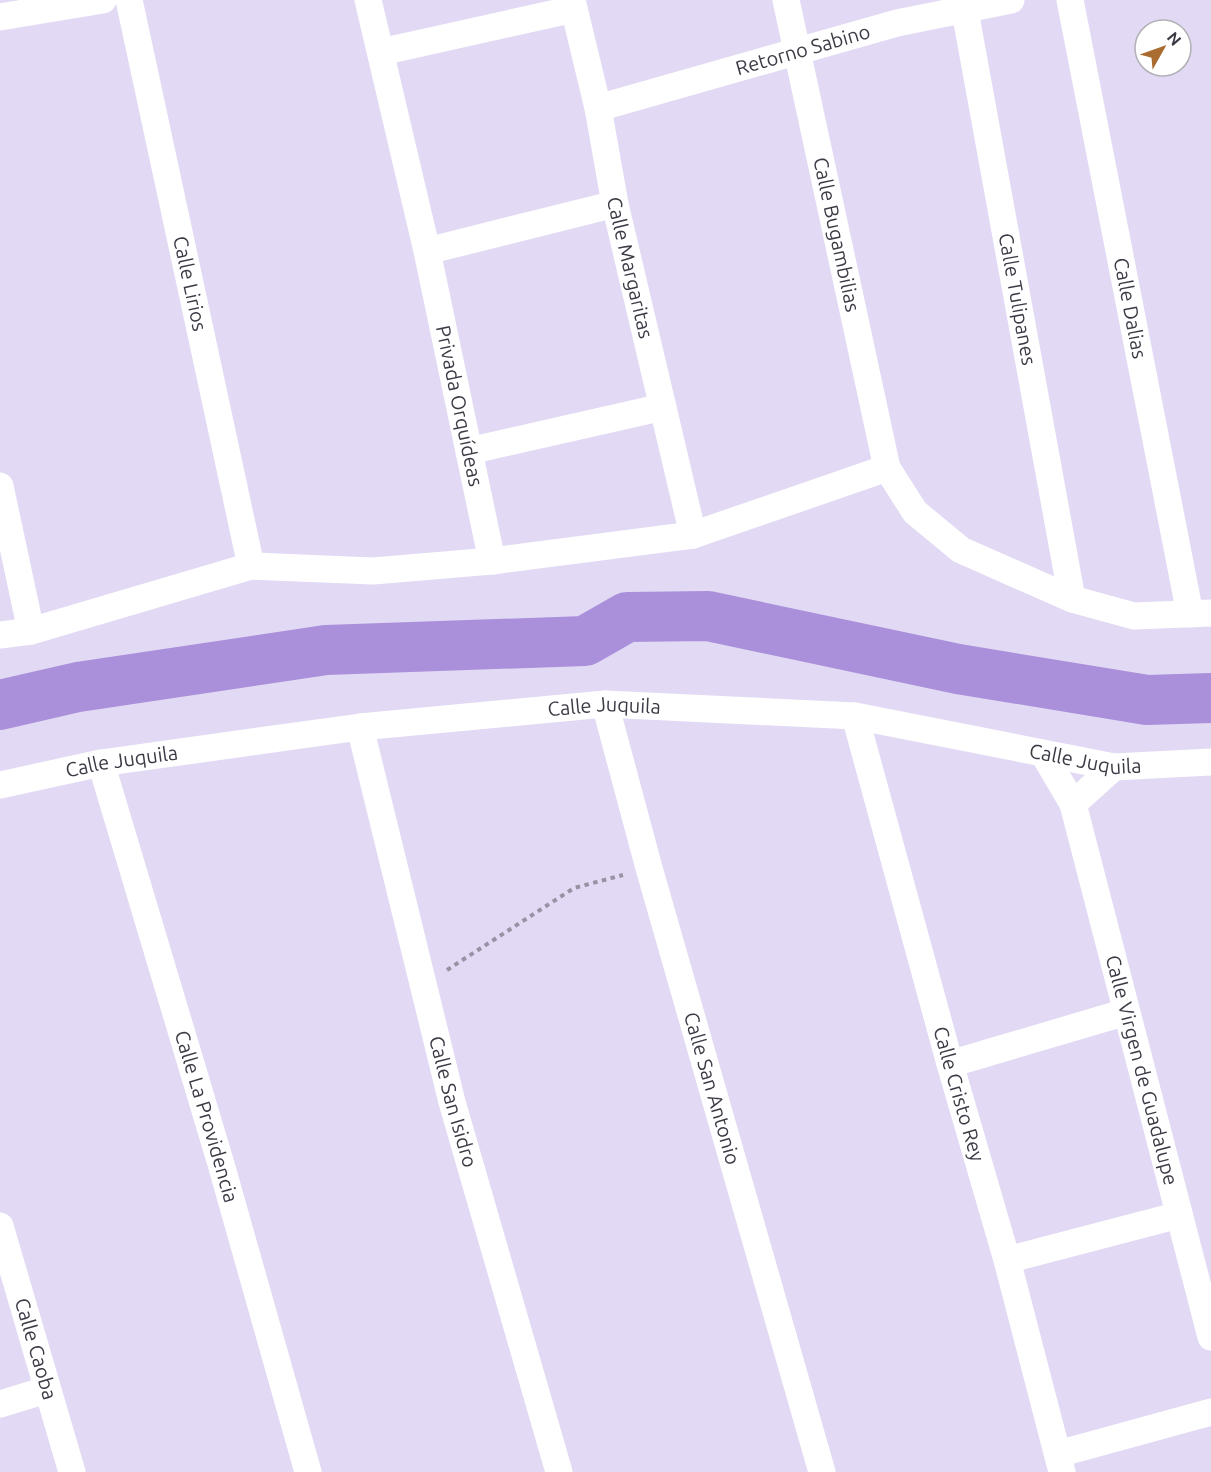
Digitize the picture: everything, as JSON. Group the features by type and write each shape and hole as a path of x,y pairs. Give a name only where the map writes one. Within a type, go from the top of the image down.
{"street":[{"path":"0,17 103,0"},
{"name":"Calle Lirios","path":"129,0 251,566"},
{"name":"Privada Orquídeas","path":"368,0 427,251 492,561"},
{"name":"Calle Bugambilias","path":"786,0 887,468"},
{"name":"Retorno Sabino","path":"598,108 964,5 1011,0"},
{"name":"Calle Dalias","path":"1070,0 1201,614"},
{"path":"381,52 573,5"},
{"name":"Calle Margaritas","path":"573,5 598,108 615,204 693,535"},
{"name":"Calle Tulipanes","path":"964,5 1072,599"},
{"path":"427,251 615,204"},
{"path":"469,451 663,407"},
{"path":"0,635 31,631 251,566 373,571 492,561 693,535 887,468 915,512 961,550 1072,599 1134,616 1201,614"},
{"path":"0,486 31,631"},
{"name":"Calle Juquila","path":"0,785 101,763 360,727 605,704 855,716 1114,767 1211,762"},
{"name":"Calle San Antonio","path":"605,704 649,867 822,1472"},
{"name":"Calle Cristo Rey","path":"855,716 1060,1463"},
{"name":"Calle San Isidro","path":"360,727 452,1102 559,1472"},
{"name":"Calle Virgen de Guadalupe","path":"1043,753 1073,804 1211,1337"},
{"name":"Calle La Providencia","path":"101,763 221,1164 308,1472"},
{"path":"1073,804 1114,767"},
{"path":"950,1064 1126,1012"},
{"path":"1006,1260 1179,1215"},
{"name":"Calle Caoba","path":"0,1226 46,1390 72,1472"},
{"path":"0,1404 46,1390"},
{"path":"1060,1463 1211,1412"}],"path":[{"path":"424,986 574,888 649,867"}],"waterway":[{"path":"0,705 78,687 326,650 585,641 627,617 708,616 958,669 1147,700 1211,698"}]}
